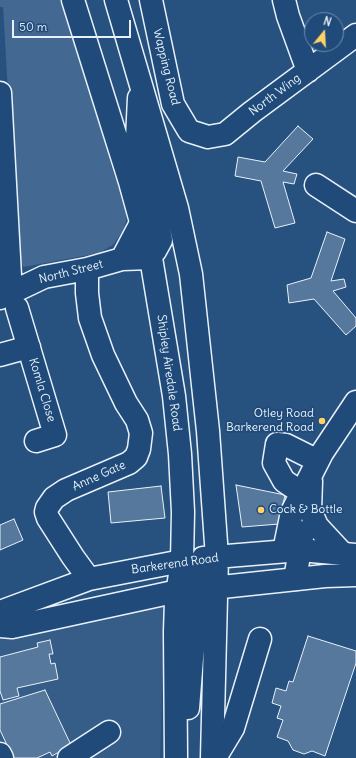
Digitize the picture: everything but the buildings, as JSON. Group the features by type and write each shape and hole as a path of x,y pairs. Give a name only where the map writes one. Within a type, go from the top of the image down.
{"main road":[{"name":"Shipley Airedale Road","path":"73,0 142,221 151,258 174,396 180,454 183,512 182,561 187,590 175,645 176,758"},
{"path":"116,0 177,208 191,274 208,431 217,557 212,758"},
{"name":"Wapping Road","path":"151,0 173,104 189,131"},
{"path":"284,0 288,16 308,71"},
{"name":"North Wing","path":"189,131 208,137 225,134 308,71 355,39"},
{"path":"139,78 137,139 152,190 161,240 151,258"},
{"name":"Komla Close","path":"0,94 7,297 29,347 56,435 36,441"},
{"path":"316,185 355,208"},
{"path":"122,259 142,221"},
{"name":"North Street","path":"7,297 30,283 44,277 87,269 122,259 151,258"},
{"name":"Anne Gate","path":"87,269 87,293 90,318 103,355 126,403 137,420 141,434 139,449 136,457 129,463 66,490 54,498 47,508 46,512 48,518 73,558 89,579"},
{"name":"Komla Close","path":"0,355 29,347"},
{"path":"295,579 292,550 292,512 310,476 356,402"},
{"path":"310,476 310,510 318,526 349,554"},
{"name":"Barkerend Road","path":"0,612 89,579 182,561 292,550 349,554"},
{"path":"183,758 194,646 187,590 211,559 217,557"},
{"path":"0,626 12,627 187,590 295,579 356,575"},
{"path":"215,758 233,728 260,639"},
{"path":"69,758 109,732"},
{"path":"0,754 2,758"}],"shaded area":[{"path":"0,0 63,0 114,175 127,209 123,231 113,245 99,253 24,267 20,265 18,261 3,7 0,7"},
{"path":"156,599 165,607 160,758 0,758 0,632"}],"place":[{"name":"Otley Road Barkerend Road","path":"322,421"},
{"name":"Cock & Bottle","path":"261,510"}]}
